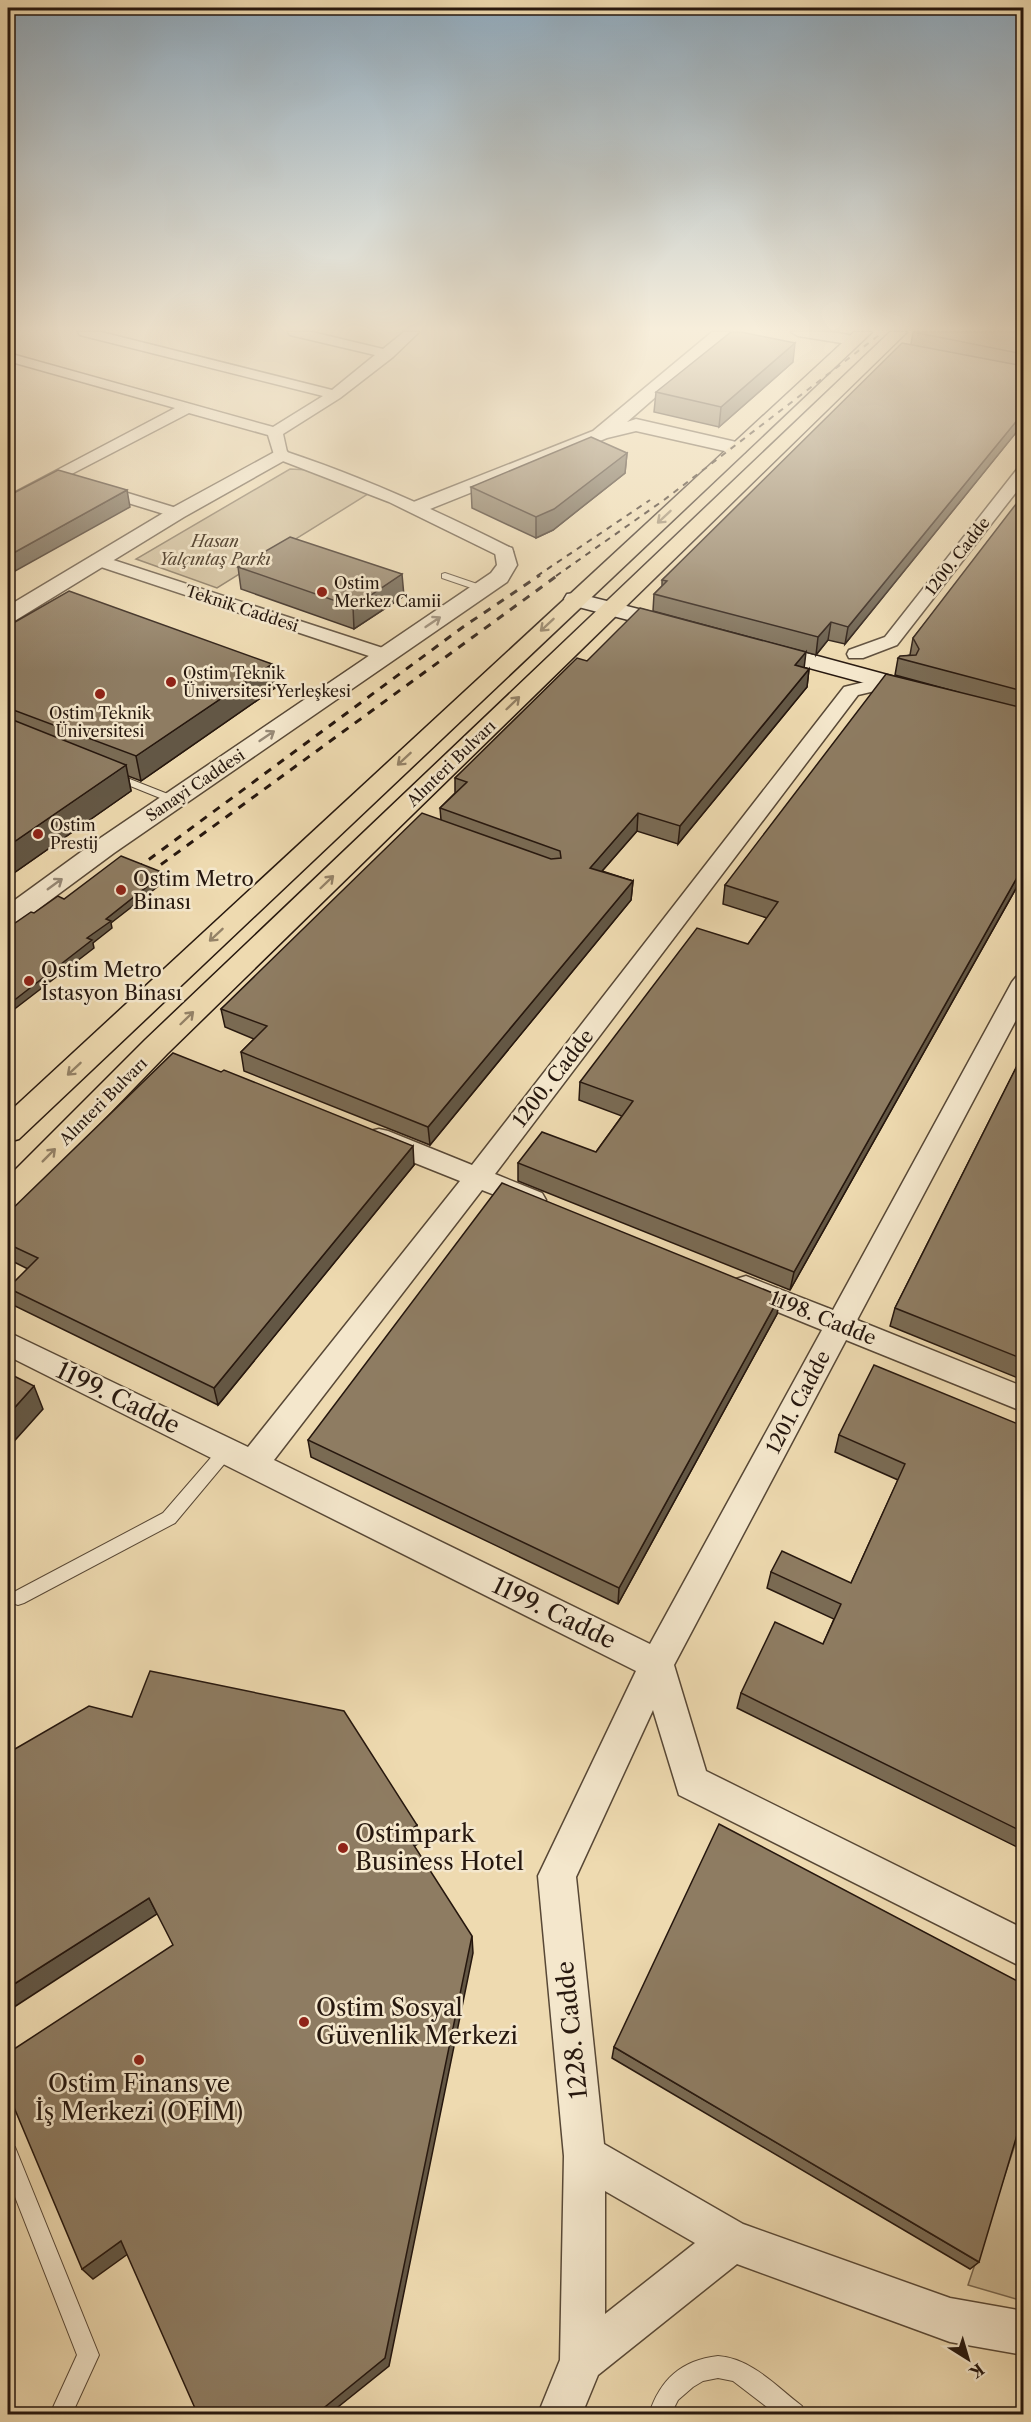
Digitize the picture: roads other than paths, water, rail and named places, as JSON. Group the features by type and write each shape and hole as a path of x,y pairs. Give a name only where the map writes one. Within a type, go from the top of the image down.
{"main road":[{"name":"Alınteri Bulvarı","path":"8,1131 741,445"},
{"name":"Alınteri Bulvarı","path":"8,1197 167,1052 619,602 787,445"}],"street":[{"path":"8,502 117,445"},
{"path":"278,445 280,455"},
{"path":"418,507 575,445"},
{"path":"725,445 738,448"},
{"path":"8,615 177,513 280,455 323,468 418,507 505,552"},
{"name":"1200. Cadde","path":"891,640 1023,471"},
{"path":"56,477 177,513"},
{"path":"8,483 30,490"},
{"name":"Sanayi Caddesi","path":"8,918 174,800 499,577 507,565 505,552"},
{"name":"Teknik Caddesi","path":"98,560 385,655"},
{"path":"582,592 698,622"},
{"path":"749,636 850,672 897,669 936,675"},
{"path":"850,672 891,640 897,669 945,698"},
{"name":"1200. Cadde","path":"240,1458 477,1178 850,672"},
{"name":"1201. Cadde","path":"657,1664 1023,982"},
{"path":"355,1128 554,1209"},
{"name":"1198. Cadde","path":"719,1276 1023,1400"},
{"name":"1199. Cadde","path":"8,1343 657,1664"},
{"path":"657,1664 692,1783 1023,1949"},
{"name":"1228. Cadde","path":"560,2415 582,2360 585,2156 557,1876 657,1664"},
{"path":"585,2156 732,2241 950,2320 1023,2333"},
{"path":"582,2360 732,2241"}],"lane":[{"path":"445,576 483,588"},
{"path":"96,769 174,800"},
{"path":"18,1598 169,1518 240,1458"},
{"path":"8,2154 88,2355 61,2415"},
{"path":"660,2415 670,2391 684,2379 699,2370 717,2367 734,2369 794,2415"}],"railway":[{"path":"556,576 664,500 736,445"},
{"path":"537,576 650,500"},
{"path":"136,869 463,627 540,575"},
{"path":"148,874 558,575"}],"place":[{"name":"Ostim Merkez Camii","path":"322,592"},
{"name":"Ostim Teknik Üniversitesi Yerleşkesi","path":"171,682"},
{"name":"Ostim Teknik Üniversitesi","path":"100,694"},
{"name":"Ostim Prestij","path":"38,834"},
{"name":"Ostim Metro Binası","path":"121,890"},
{"name":"Ostim Metro İstasyon Binası","path":"29,981"},
{"name":"Ostimpark Business Hotel","path":"343,1848"},
{"name":"Ostim Sosyal Güvenlik Merkezi","path":"304,2022"},
{"name":"Ostim Finans ve İş Merkezi (OFİM)","path":"139,2060"}],"park label":[{"name":"Hasan Yalçıntaş Parkı","path":"215,550"}]}
